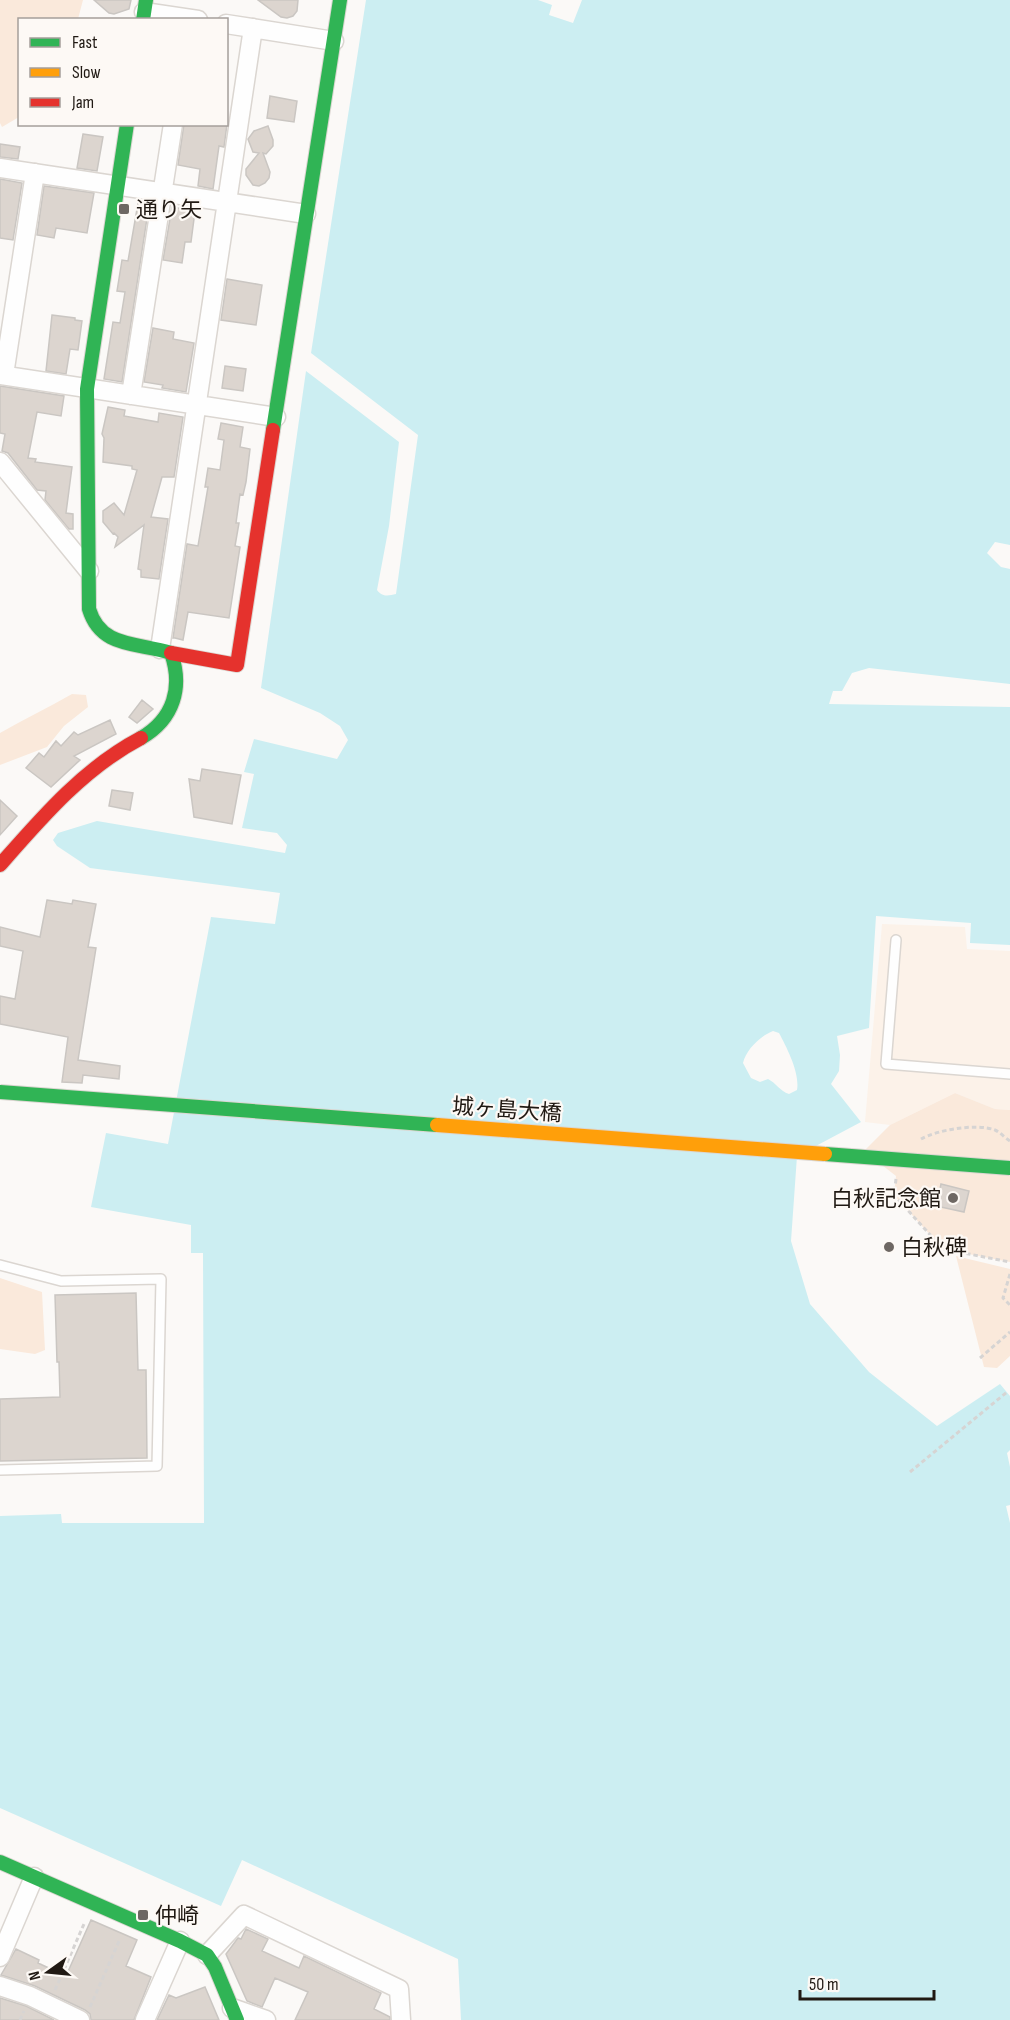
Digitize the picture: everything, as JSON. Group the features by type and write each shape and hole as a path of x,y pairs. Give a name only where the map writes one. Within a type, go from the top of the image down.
{"street":[{"path":"127,126 87,389 89,609 91,619 96,629 111,639 237,665 340,0"},
{"path":"144,10 186,18"},
{"path":"228,24 334,41"},
{"path":"0,865 57,802 95,766 121,748 150,733 162,723 177,692 178,674 165,651 196,405 253,28"},
{"path":"131,394 173,126"},
{"path":"0,168 306,214"},
{"path":"35,173 2,375 276,417"},
{"path":"0,462 89,571"},
{"name":"城ヶ島大橋","path":"0,1092 1010,1168"},
{"path":"0,1862 207,1955 215,1967 235,2014 266,2020"},
{"path":"0,1957 34,1877"},
{"path":"207,1955 244,1915 399,1989 400,2020"},
{"path":"145,2020 180,1941"},
{"path":"0,1986 49,2005 84,2015"}],"lane":[{"path":"896,940 886,1064 1010,1074"},
{"path":"0,1265 61,1281 161,1279 157,1466 0,1470"}],"path":[{"path":"914,1143 929,1134 974,1127 996,1130 1010,1141"},
{"path":"896,1176 894,1195 944,1249 1010,1262"},
{"path":"1010,1274 1004,1298 1010,1305"},
{"path":"980,1358 1010,1332"},
{"path":"910,1472 1007,1392"},
{"path":"49,2005 93,1903"},
{"path":"84,2015 128,1919"}],"shaded area":[{"path":"0,0 83,0 78,18 18,18 18,118 2,127 0,123"},
{"path":"72,694 86,695 88,707 64,726 47,747 0,765 0,733"},
{"path":"882,924 965,927 967,949 1010,951 1010,1110 995,1109 955,1093 890,1125 865,1122"},
{"path":"955,1093 995,1109 1010,1110 1010,1262 943,1249 894,1195 896,1176 864,1151 890,1125"},
{"path":"956,1256 1010,1269 1010,1356 997,1368 984,1367"},
{"path":"0,1278 42,1292 45,1350 35,1354 0,1349"}],"water":[{"path":"366,0 538,0 552,5 549,15 573,23 582,0 1010,0 1010,684 869,668 852,673 842,691 833,691 829,704 1010,707 1010,945 970,943 971,923 876,916 869,1028 837,1036 840,1055 839,1071 831,1084 861,1122 797,1156 791,1241 810,1304 869,1372 937,1426 1000,1384 1010,1396 1010,1450 1007,1453 1010,1467 1010,1505 1006,1506 1010,1523 1010,2020 461,2020 458,1959 242,1860 221,1906 0,1808 0,1516 61,1514 62,1523 204,1523 203,1253 191,1253 191,1225 91,1207 106,1133 168,1144 211,917 275,924 280,893 90,868 57,846 53,840 58,833 97,821 285,853 287,845 277,833 242,828 254,774 244,772 254,739 337,759 348,740 340,726 320,713 261,688 306,371 399,442 389,526 377,590 385,595 396,594 418,435 311,353","holes":["773,1031 779,1033 797,1076 797,1090 789,1094 768,1079 760,1082 751,1078 743,1063 750,1048 759,1040"]}],"pier":[{"path":"995,542 1010,545 1010,569 1001,567 987,553"}],"building":[{"path":"94,0 131,0 129,9 114,14 109,13"},
{"path":"258,0 298,0 297,11 293,16 281,17"},
{"path":"270,96 297,101 294,122 267,118"},
{"path":"184,126 227,126 224,147 219,146 213,189 198,186 200,169 178,165"},
{"path":"268,126 273,146 266,154 263,153 270,172 269,178 259,186 253,185 246,175 246,169 259,153 253,152 248,139 254,131"},
{"path":"83,134 103,137 97,171 77,168"},
{"path":"0,144 20,147 18,159 0,157"},
{"path":"0,179 22,183 13,240 0,238"},
{"path":"44,186 94,193 87,233 56,228 54,238 37,235"},
{"path":"138,203 149,205 122,382 104,379 113,322 120,323 125,292 117,291 122,260 128,261"},
{"path":"172,207 195,211 191,242 185,242 182,263 163,260"},
{"path":"227,279 262,285 256,325 221,320"},
{"path":"52,315 82,321 78,350 70,349 66,374 46,371"},
{"path":"153,328 174,332 173,339 194,343 186,392 144,382"},
{"path":"225,366 246,369 243,391 222,388"},
{"path":"0,386 64,396 61,416 37,412 28,458 36,459 35,462 72,467 66,513 73,514 73,529 69,529 45,500 46,491 37,490 8,453 2,451 5,434 0,433"},
{"path":"108,407 125,410 124,416 158,422 159,413 183,417 174,477 162,477 151,517 168,519 159,579 141,577 141,570 138,569 144,525 115,547 118,537 103,522 103,511 114,503 124,515 137,470 132,469 132,466 103,462 104,438 102,434"},
{"path":"221,423 243,427 240,447 250,449 246,482 243,495 240,494 236,523 239,523 235,546 240,547 229,618 188,612 183,640 173,638 187,544 198,546 208,487 205,487 208,468 220,470 224,440 218,439"},
{"path":"142,700 153,709 137,723 129,717"},
{"path":"110,720 116,734 74,756 80,760 51,787 26,768 39,753 44,757 56,741 61,746 74,732 78,735"},
{"path":"202,769 241,775 232,824 194,817 189,779 200,781"},
{"path":"112,790 133,793 130,810 109,806"},
{"path":"0,800 17,816 0,835"},
{"path":"47,900 72,904 73,900 96,904 88,947 96,948 78,1060 120,1066 119,1079 83,1075 82,1083 62,1082 68,1037 0,1024 0,996 15,999 23,951 0,946 0,927 40,937"},
{"name":"白秋記念館","path":"941,1184 969,1191 964,1212 936,1206"},
{"path":"136,1293 138,1370 146,1370 147,1458 0,1461 0,1399 60,1397 55,1295"},
{"path":"91,1920 137,1940 126,1966 151,1977 134,2020 91,2020 90,2014 85,2010 35,1986 1,1975 16,1949 39,1960 38,1963 66,1976"},
{"path":"246,1929 268,1939 262,1951 299,1968 304,1956 381,1993 374,2009 390,2017 390,2020 295,2020 308,1992 275,1978 262,2007 247,2001 226,1954 238,1938 241,1939"},
{"path":"205,1987 219,2020 157,2020 169,1995 176,1998"},
{"path":"0,1998 26,2006 54,2020 0,2020"}],"traffic: fast":[{"path":"143,18 146,0"},
{"path":"273,430 340,0"},
{"path":"127,126 87,389 89,609 102,631 112,638 171,653 176,678 173,701 161,721 141,738"},
{"path":"0,1092 437,1125"},
{"path":"825,1154 1010,1168"},
{"path":"0,1862 207,1955 215,1967 237,2020"}],"traffic: jam":[{"path":"171,653 237,665 273,430"},
{"path":"0,865 48,812 82,779 120,750 141,738"}],"traffic: slow":[{"path":"437,1125 825,1154"}],"place":[{"name":"通り矢","path":"124,209"},
{"name":"白秋記念館","path":"953,1198"},
{"name":"白秋碑","path":"889,1247"},
{"name":"仲崎","path":"143,1915"}]}
